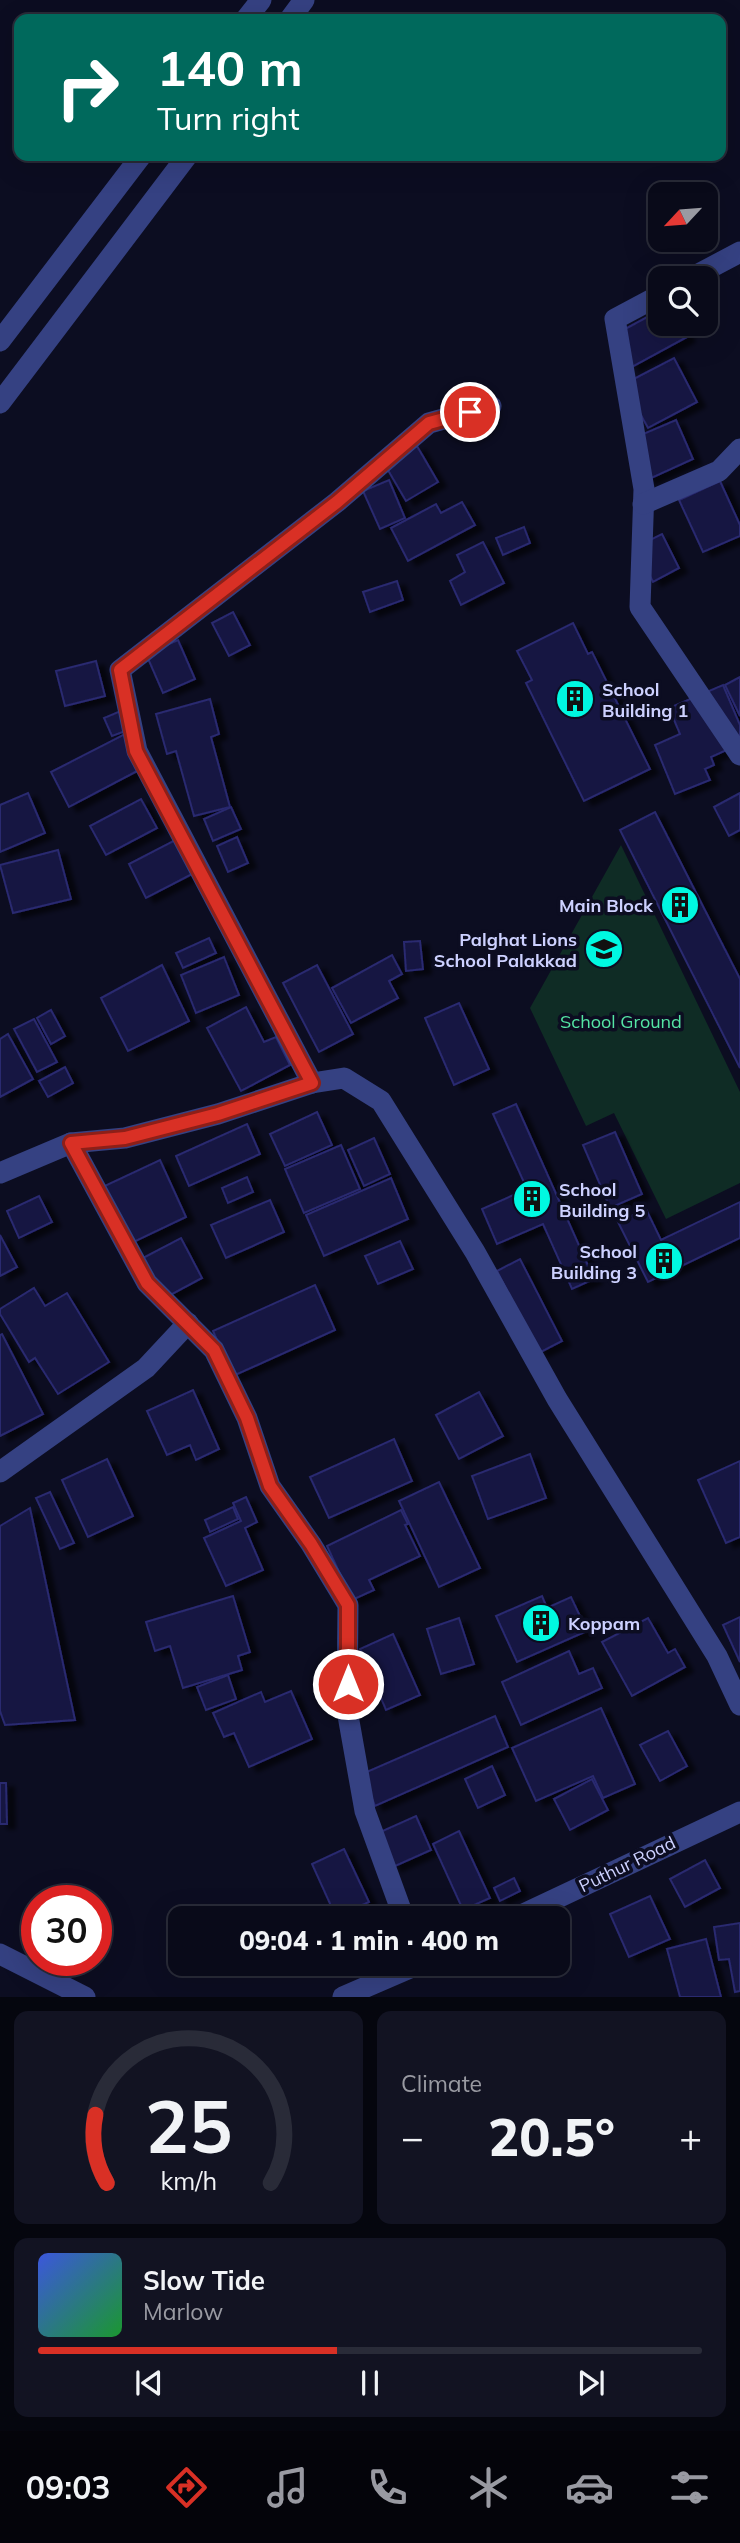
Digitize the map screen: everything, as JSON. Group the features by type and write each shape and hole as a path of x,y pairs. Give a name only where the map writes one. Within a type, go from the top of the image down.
{"street":[{"path":"250,14 261,0"},
{"path":"293,14 304,0"},
{"path":"0,341 137,161"},
{"path":"0,403 183,161"},
{"path":"714,266 740,252"},
{"path":"648,301 615,319 644,489 640,607 740,755"},
{"path":"312,1083 136,751 120,670 337,502 429,423 491,406"},
{"path":"643,504 719,471 740,449"},
{"path":"0,1174 71,1143 125,1138 218,1114 312,1083 344,1078 381,1101 475,1252 564,1411 717,1656 740,1705"},
{"path":"71,1143 147,1283 214,1350 247,1418 270,1486 311,1544 348,1605 347,1710 365,1811 400,1906"},
{"path":"0,1472 146,1368 188,1323"},
{"name":"Puthur Road","path":"540,1906 740,1811"},
{"path":"0,1954 85,1997"},
{"path":"343,1997 387,1976"}],"green space":[{"name":"School Ground","path":"621,845 740,1092 740,1183 666,1219 614,1113 586,1126 530,1008"}],"building":[{"path":"648,317 648,336 687,337 632,367 614,335"},
{"path":"674,358 697,402 648,428 624,384"},
{"path":"676,420 693,459 647,480 629,440"},
{"path":"417,446 438,482 406,501 385,465"},
{"path":"389,480 405,518 380,529 363,491"},
{"path":"720,481 740,525 740,536 703,552 679,500"},
{"path":"462,502 475,525 408,561 391,528 436,504 441,513"},
{"path":"524,527 530,543 503,555 496,538"},
{"path":"662,534 679,568 653,582 636,547"},
{"path":"483,542 504,583 461,605 450,581 465,572 457,555"},
{"path":"397,581 403,600 370,612 363,592"},
{"path":"233,612 250,645 229,656 212,623"},
{"name":"School Building 1","path":"573,623 588,654 592,652 650,769 584,801 526,683 532,680 517,651"},
{"path":"178,640 195,679 163,693 146,654"},
{"path":"96,661 105,696 65,706 56,671"},
{"path":"740,677 740,716 725,685"},
{"path":"723,685 740,725 740,744 711,757 714,765 705,769 710,780 675,794 655,745 680,734 669,708"},
{"path":"210,699 219,734 211,737 230,807 194,816 176,751 167,754 156,714"},
{"path":"123,710 131,729 112,736 104,718"},
{"path":"125,734 143,768 69,807 51,772"},
{"path":"28,793 45,833 0,852 0,805"},
{"path":"740,793 740,830 729,836 714,807"},
{"path":"141,799 157,828 106,855 90,826"},
{"path":"231,807 241,829 213,841 204,819"},
{"name":"Main Block","path":"655,812 740,979 740,1068 620,830"},
{"path":"181,837 198,871 146,898 129,864"},
{"path":"237,837 248,863 228,872 217,846"},
{"path":"58,850 71,899 13,913 0,865"},
{"path":"209,938 216,953 183,968 176,953"},
{"path":"420,941 423,969 406,971 404,942"},
{"path":"392,955 402,974 389,981 398,998 351,1023 332,988"},
{"path":"224,957 239,995 196,1013 181,975"},
{"path":"162,965 189,1021 128,1051 101,998"},
{"path":"317,965 353,1034 319,1052 283,983"},
{"path":"459,1003 489,1069 454,1085 425,1018"},
{"path":"246,1007 264,1042 276,1037 290,1065 241,1091 207,1028"},
{"path":"51,1010 65,1036 51,1044 37,1018"},
{"path":"34,1019 57,1062 37,1072 14,1029"},
{"path":"8,1034 33,1079 0,1097 0,1039"},
{"path":"65,1067 73,1083 48,1097 39,1081"},
{"name":"School Building 5","path":"516,1104 594,1279 572,1289 543,1224 497,1244 482,1209 527,1189 493,1114"},
{"path":"317,1112 332,1145 285,1166 270,1134"},
{"path":"247,1124 260,1154 189,1186 176,1156"},
{"path":"615,1132 642,1194 610,1208 583,1145"},
{"path":"374,1138 390,1174 364,1186 348,1150"},
{"path":"341,1145 360,1189 304,1213 285,1169"},
{"path":"160,1160 186,1217 121,1248 94,1191"},
{"path":"247,1177 253,1192 228,1203 222,1188"},
{"path":"391,1178 408,1219 324,1256 306,1215"},
{"path":"39,1196 52,1222 19,1238 7,1211"},
{"path":"270,1200 284,1232 226,1258 211,1225"},
{"name":"School Building 3","path":"740,1202 740,1238 648,1282 618,1222 646,1209 661,1240"},
{"path":"0,1235 17,1267 0,1276"},
{"path":"181,1238 202,1278 163,1299 141,1259"},
{"path":"400,1241 413,1269 378,1284 365,1256"},
{"path":"520,1259 562,1341 539,1353 497,1271"},
{"path":"315,1285 335,1330 233,1376 213,1331"},
{"path":"34,1288 45,1306 67,1293 109,1362 58,1394 35,1358 29,1362 0,1314 0,1309"},
{"path":"2,1334 43,1414 0,1436 0,1335"},
{"path":"193,1390 219,1449 196,1460 190,1445 167,1455 147,1411"},
{"path":"479,1392 503,1436 459,1459 436,1415"},
{"path":"394,1439 412,1481 329,1518 310,1477"},
{"path":"530,1454 546,1498 488,1519 472,1476"},
{"path":"107,1459 133,1516 88,1537 62,1480"},
{"path":"740,1461 740,1537 726,1543 698,1480"},
{"path":"439,1482 480,1568 439,1587 399,1501"},
{"path":"50,1492 74,1543 60,1549 36,1498"},
{"path":"246,1497 257,1522 245,1528 263,1570 226,1586 204,1538 241,1521 233,1503"},
{"path":"233,1507 238,1519 210,1532 205,1520"},
{"path":"30,1508 75,1720 5,1725 0,1711 0,1526"},
{"path":"401,1510 420,1556 369,1580 374,1590 352,1600 327,1546"},
{"path":"233,1596 250,1652 238,1656 242,1670 183,1688 170,1646 155,1651 146,1622"},
{"name":"Koppam","path":"542,1596 547,1608 571,1597 587,1631 517,1662 496,1616"},
{"path":"740,1617 740,1662 723,1625"},
{"path":"459,1618 474,1664 441,1674 427,1629"},
{"path":"648,1618 668,1653 675,1649 685,1667 632,1696 602,1642"},
{"path":"393,1634 420,1695 386,1710 360,1649"},
{"path":"569,1651 579,1674 593,1668 602,1688 521,1725 502,1682"},
{"path":"228,1675 236,1699 206,1710 197,1687"},
{"path":"291,1691 312,1739 249,1767 234,1733 224,1737 213,1713 261,1692 265,1702"},
{"path":"601,1708 635,1784 603,1798 593,1776 536,1801 512,1748"},
{"path":"495,1716 508,1747 375,1806 362,1774"},
{"path":"668,1731 687,1766 660,1781 640,1745"},
{"path":"492,1766 505,1795 478,1808 465,1779"},
{"path":"592,1779 608,1810 570,1830 554,1799"},
{"path":"0,1783 6,1783 7,1824 0,1824"},
{"path":"416,1816 431,1850 393,1867 378,1833"},
{"path":"459,1831 490,1898 472,1906 461,1906 433,1844"},
{"path":"344,1849 369,1902 360,1906 331,1906 312,1864"},
{"path":"705,1860 720,1888 685,1907 670,1879"},
{"path":"514,1878 520,1891 500,1901 494,1888"},
{"path":"650,1896 670,1939 629,1957 610,1914"},
{"path":"740,1923 740,1991 735,1992 729,1959 719,1960 714,1927"},
{"path":"706,1939 721,1997 680,1997 667,1949"}],"place":[{"name":"School Building 1","path":"575,699"},
{"name":"Main Block","path":"680,905"},
{"name":"Palghat Lions School Palakkad","path":"604,949"},
{"name":"School Building 5","path":"532,1199"},
{"name":"School Building 3","path":"664,1261"},
{"name":"Koppam","path":"541,1623"}],"route":[{"path":"348,1684 348,1605 311,1544 270,1486 247,1418 214,1350 147,1283 71,1143 125,1138 218,1114 312,1083 136,751 120,670 337,502 429,423 470,412"}]}
